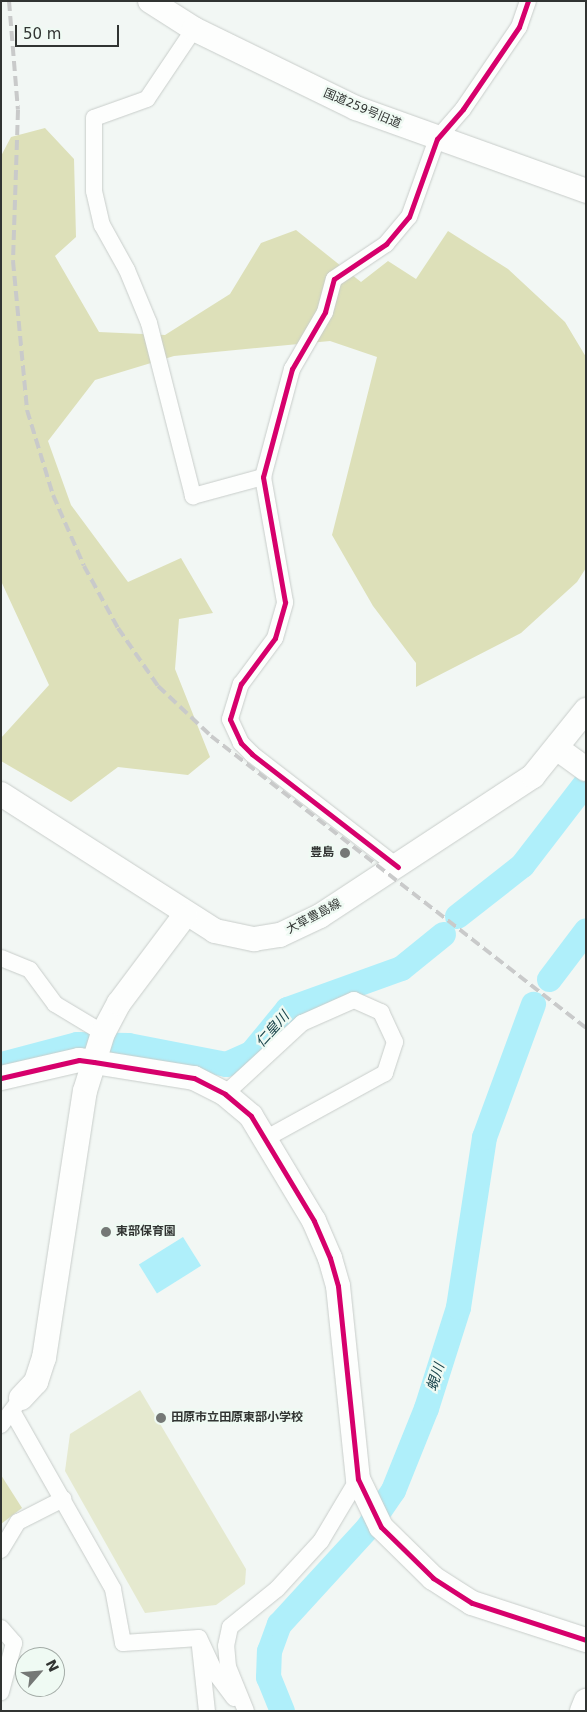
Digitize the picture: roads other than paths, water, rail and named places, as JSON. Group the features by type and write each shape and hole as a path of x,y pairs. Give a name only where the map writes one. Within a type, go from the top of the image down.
{"street":[{"name":"国道259号旧道","path":"150,1 194,29 356,108 437,139 586,191"},
{"path":"398,867 252,754 241,743 230,719 241,684 275,638 285,602 263,477 292,369 324,312 334,279 386,244 409,216 437,139 463,109 519,27 528,1"},
{"path":"194,29 147,98 94,118 94,191 102,225 127,270 149,323 193,496 263,477"},
{"name":"大草豊島線","path":"1,794 185,915 215,930 238,936 280,935 320,916 398,867 533,776 573,759 586,710"},
{"path":"1,1425 36,1382 44,1358 85,1091 103,1033 118,1003 185,915"},
{"path":"1,958 30,970 55,1004 103,1033"},
{"path":"225,1094 302,1023 354,1000 381,1012 395,1042 385,1073 267,1138"},
{"path":"1,1078 78,1060 94,1062 194,1078 225,1094 251,1116 267,1138 314,1221 335,1276 358,1479 381,1526 403,1552 472,1603 586,1640"},
{"path":"17,1404 63,1499 113,1589 124,1644 199,1638"},
{"path":"243,1706 226,1653 230,1627 277,1589 321,1540 358,1479"},
{"path":"1,1550 18,1522 63,1499"},
{"path":"1,1628 14,1644 1,1692"},
{"path":"199,1638 216,1674 243,1706"},
{"path":"199,1638 207,1711"},
{"path":"582,1711 586,1701"}],"water":[{"path":"183,1237 201,1266 157,1293 139,1265"}],"waterway":[{"name":"仁皇川","path":"457,916 522,865 586,782"},
{"name":"蜆川","path":"549,979 586,930"},
{"name":"仁皇川","path":"1,1064 77,1044 128,1045 226,1064 251,1053 287,1009 401,968 443,934"},
{"name":"蜆川","path":"282,1711 268,1677 269,1651 279,1624 367,1528 393,1490 426,1408 458,1307 484,1137 533,1004"}],"railway":[{"path":"9,1 18,110 13,261 27,410 53,495 84,566 118,628 158,686 211,736 586,1028"}],"place":[{"name":"豊島","path":"345,853"},
{"name":"東部保育園","path":"106,1232"},
{"name":"田原市立田原東部小学校","path":"161,1418"}]}
